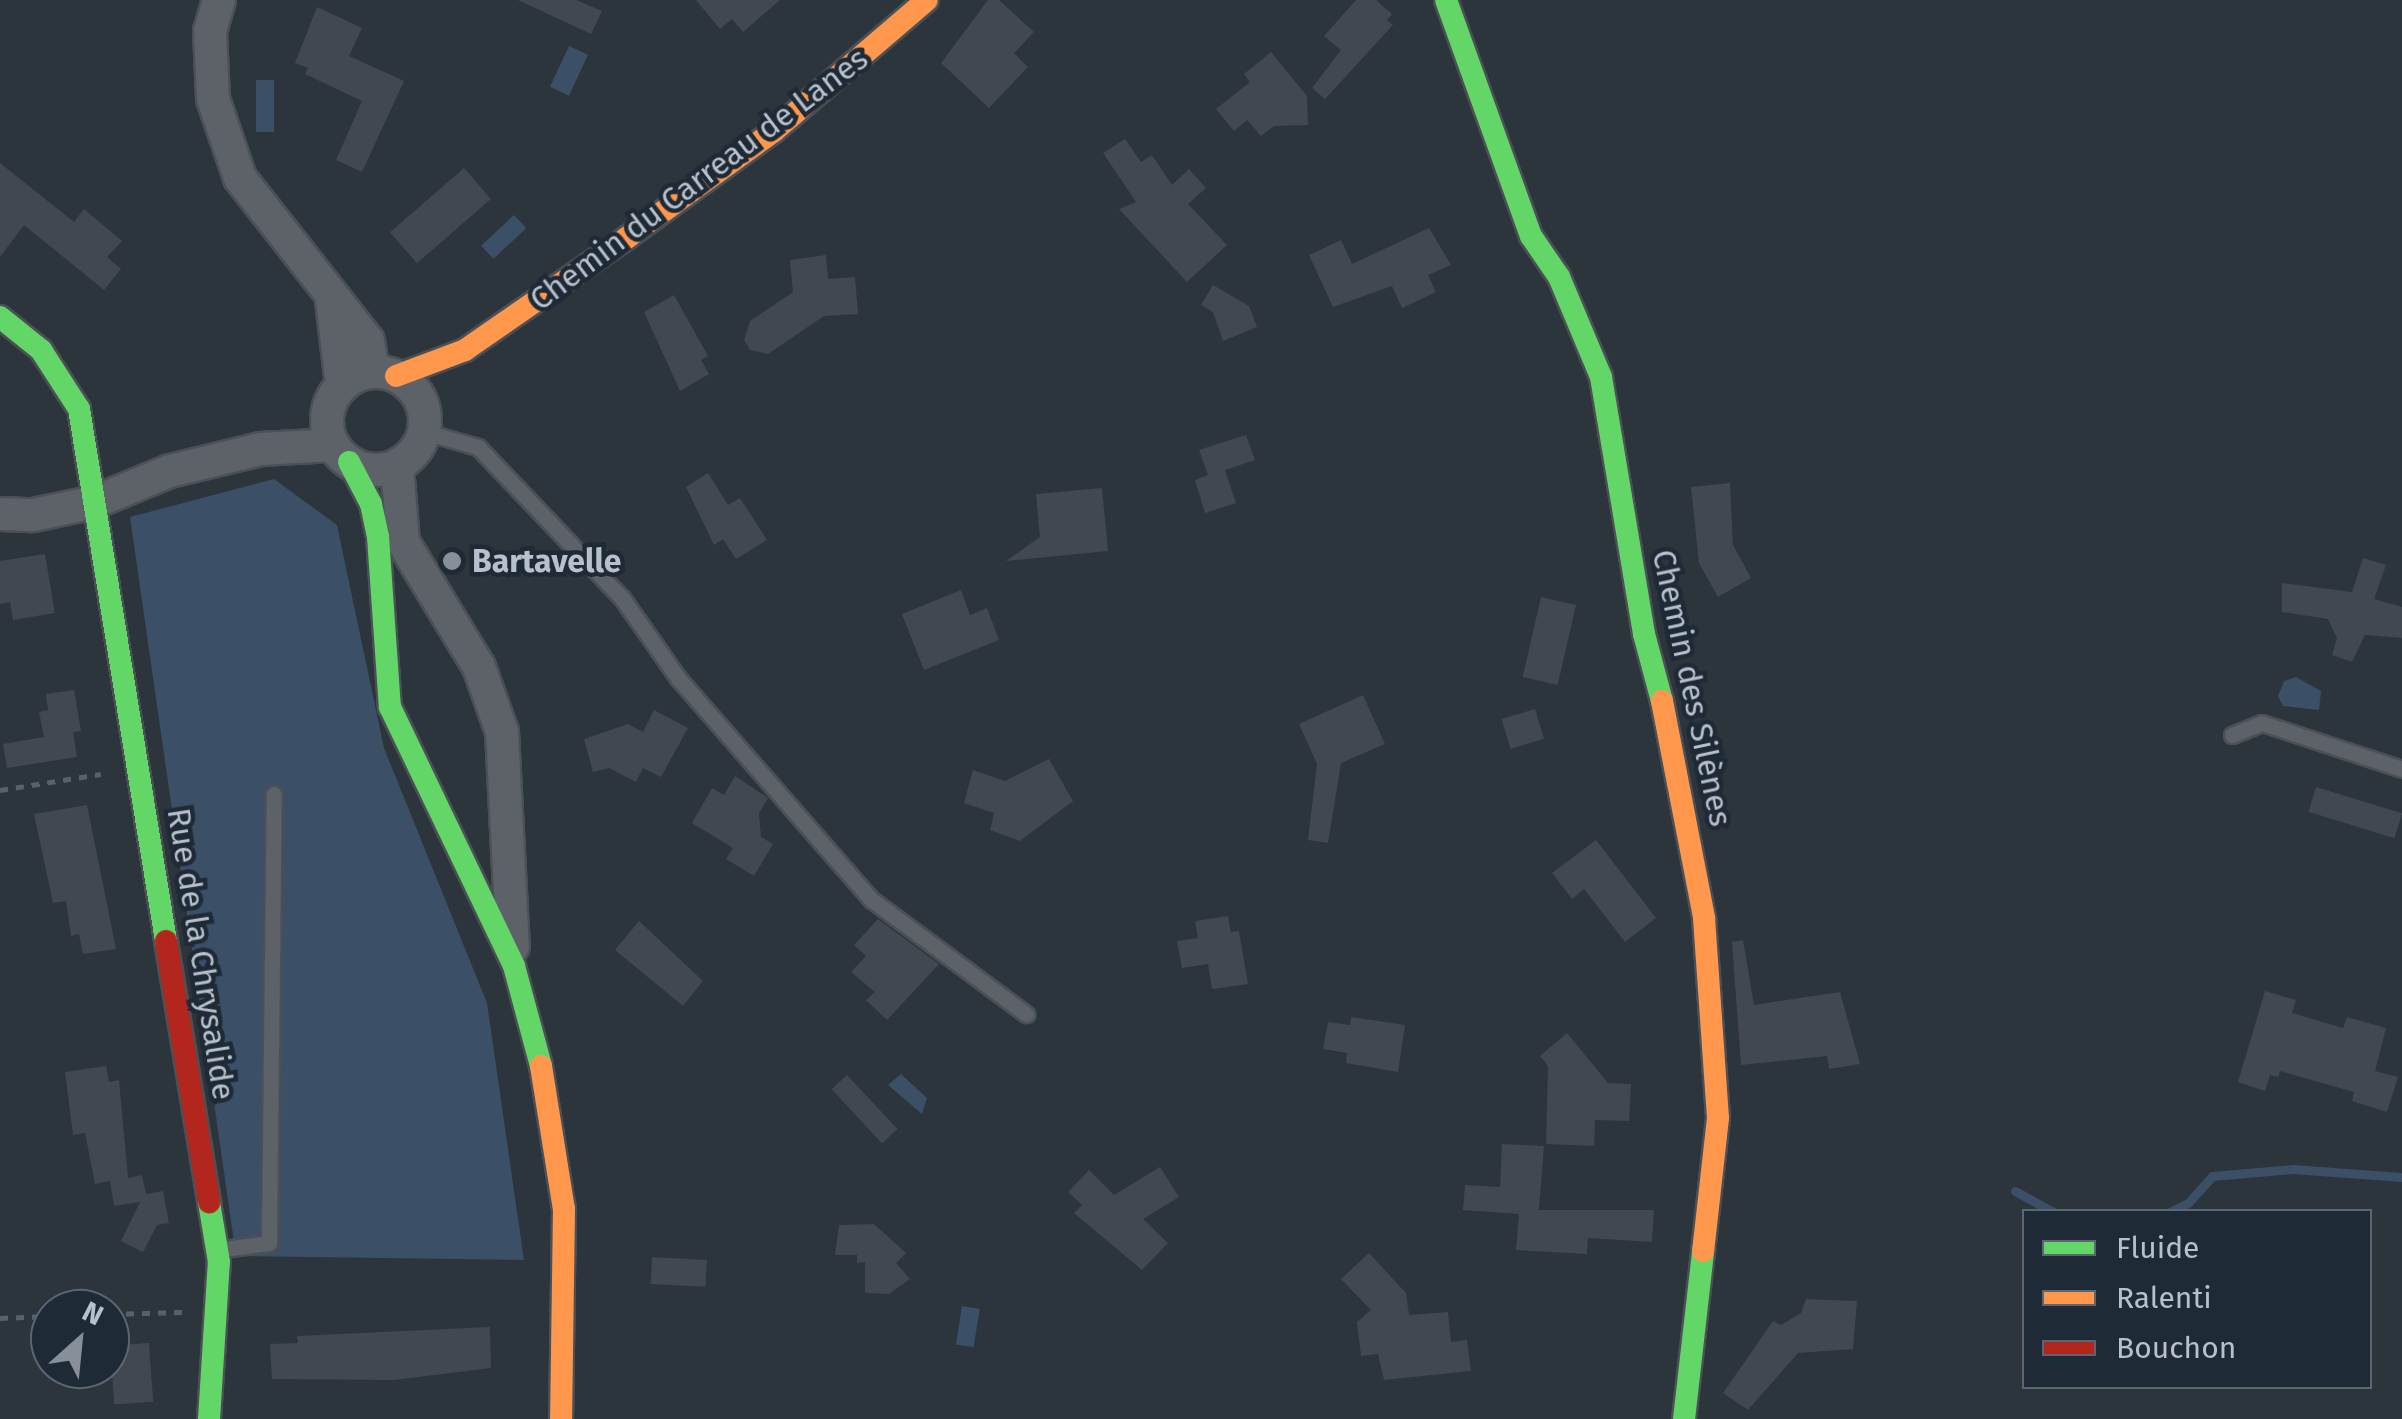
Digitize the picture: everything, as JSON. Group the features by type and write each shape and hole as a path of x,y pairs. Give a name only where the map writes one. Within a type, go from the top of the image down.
{"street":[{"path":"220,0 210,31 213,99 240,178 330,292 360,385 341,454 371,504 378,537 390,706 514,966 551,1102 564,1209 561,1419"},
{"name":"Chemin du Carreau de Lanes","path":"360,385 465,350 774,131 928,0"},
{"name":"Chemin des Silènes","path":"1446,0 1531,236 1559,278 1601,377 1644,634 1676,754 1704,918 1718,1118 1684,1419"},
{"name":"Rue de la Chrysalide","path":"0,318 65,378 79,409 217,1250 209,1419"},
{"name":"Chemin du Carreau de Lanes","path":"397,466 465,350"},
{"path":"360,385 424,421"},
{"path":"0,514 33,516 96,502 170,471 260,448 360,385"},
{"path":"260,448 341,454 364,470 397,466 402,542 479,667 502,732 514,966"}],"lane":[{"path":"424,421 478,447 622,598 678,678 872,900 1026,1014"},
{"path":"2232,735 2262,723 2402,769"},
{"path":"217,1250 270,1243 274,794"}],"path":[{"path":"0,790 137,768"},
{"path":"130,1313 214,1310"},
{"path":"0,1318 30,1317"}],"water":[{"path":"569,46 588,55 569,96 550,87"},
{"path":"256,80 274,80 274,132 256,132"},
{"path":"514,215 526,228 493,259 481,246"},
{"path":"274,479 337,525 384,748 487,1003 524,1260 236,1256 130,517"},
{"path":"2296,677 2321,691 2319,710 2283,706 2278,696 2284,681"},
{"path":"901,1074 927,1098 922,1114 888,1085"},
{"path":"962,1306 980,1309 974,1347 956,1345"}],"building":[{"path":"518,0 576,0 602,11 591,34"},
{"path":"696,0 780,0 743,32 732,19 720,29"},
{"path":"988,0 999,0 1034,32 1014,53 1028,67 989,108 941,63"},
{"path":"1356,0 1376,0 1392,14 1387,20 1393,25 1325,99 1312,88 1341,50 1324,36"},
{"path":"317,7 362,28 349,56 404,81 362,172 336,160 362,101 305,74 308,68 295,63"},
{"path":"1271,52 1307,96 1308,125 1274,126 1261,136 1247,120 1234,131 1216,109 1250,82 1244,74"},
{"path":"1125,139 1141,162 1152,155 1172,185 1189,169 1206,188 1188,204 1227,245 1187,282 1119,209 1136,202 1103,153"},
{"path":"0,163 74,222 84,209 122,241 107,257 121,269 104,290 24,225 0,257"},
{"path":"464,168 491,199 417,263 390,232"},
{"path":"1429,228 1451,265 1428,275 1436,292 1402,308 1392,286 1333,307 1309,255 1341,240 1352,264"},
{"path":"826,255 828,279 855,277 858,314 824,316 768,354 750,350 744,340 750,321 793,292 790,260"},
{"path":"1213,285 1249,306 1257,327 1223,341 1213,312 1201,305"},
{"path":"674,295 708,356 701,360 709,374 680,391 644,312"},
{"path":"1246,435 1255,460 1225,470 1236,503 1205,513 1195,480 1208,475 1199,450"},
{"path":"708,473 728,505 740,498 767,540 736,559 723,539 714,545 686,487"},
{"path":"1730,483 1733,545 1751,578 1718,597 1699,563 1691,487"},
{"path":"1102,488 1108,551 1006,561 1040,537 1036,494"},
{"path":"45,554 55,613 13,620 10,602 0,604 0,561"},
{"path":"2363,558 2386,565 2374,599 2402,607 2402,638 2365,635 2352,662 2332,655 2337,638 2328,619 2282,612 2282,583 2352,592"},
{"path":"961,590 970,615 987,608 999,640 924,670 902,614"},
{"path":"1541,597 1576,605 1558,685 1523,677"},
{"path":"74,690 81,731 73,732 77,757 7,768 3,744 44,737 39,712 48,710 46,694"},
{"path":"1363,695 1385,744 1341,763 1328,843 1308,840 1317,764 1299,724"},
{"path":"1535,709 1544,739 1511,749 1502,719"},
{"path":"654,710 688,728 661,777 643,768 636,782 609,768 593,772 584,739 628,724 643,732"},
{"path":"1049,759 1073,801 1020,841 990,830 994,813 964,803 973,770 1005,781"},
{"path":"735,776 768,798 759,813 761,837 773,844 754,876 726,859 733,848 692,823 712,788 724,795"},
{"path":"2316,787 2402,813 2394,838 2308,812"},
{"path":"87,805 116,949 83,954 79,934 71,936 66,901 53,903 34,814"},
{"path":"1596,840 1656,918 1625,942 1584,889 1572,899 1552,873"},
{"path":"1228,916 1231,932 1239,931 1248,984 1212,989 1208,964 1182,968 1177,941 1198,938 1195,921"},
{"path":"878,919 939,964 887,1020 866,1000 875,992 851,972 866,956 854,945"},
{"path":"639,921 703,981 683,1006 615,950"},
{"path":"1743,940 1754,1005 1840,992 1860,1064 1829,1069 1827,1056 1741,1065 1732,942"},
{"path":"2265,991 2296,1000 2292,1013 2343,1028 2347,1017 2386,1028 2375,1071 2398,1077 2387,1112 2352,1101 2354,1092 2280,1071 2278,1077 2270,1075 2265,1091 2238,1082"},
{"path":"1351,1017 1405,1025 1398,1072 1346,1063 1347,1053 1323,1049 1328,1022 1350,1025"},
{"path":"1567,1033 1608,1083 1631,1084 1629,1121 1595,1120 1594,1146 1546,1144 1548,1066 1540,1056"},
{"path":"106,1066 109,1082 119,1080 128,1178 142,1175 146,1194 163,1191 169,1223 157,1225 143,1252 121,1241 140,1202 114,1206 110,1181 95,1184 85,1133 73,1135 65,1072"},
{"path":"847,1075 897,1129 882,1143 832,1089"},
{"path":"1502,1144 1544,1146 1539,1210 1654,1210 1652,1242 1588,1238 1587,1254 1516,1250 1519,1214 1463,1210 1465,1185 1500,1187"},
{"path":"1160,1167 1179,1197 1143,1219 1168,1243 1142,1270 1074,1213 1082,1205 1068,1192 1089,1170 1114,1195"},
{"path":"874,1224 906,1253 896,1263 910,1279 889,1294 865,1293 865,1262 857,1263 857,1255 835,1255 839,1225"},
{"path":"1369,1253 1406,1293 1409,1315 1448,1312 1451,1342 1467,1340 1471,1371 1384,1380 1378,1354 1361,1356 1357,1322 1371,1310 1341,1279"},
{"path":"652,1257 707,1260 706,1287 651,1284"},
{"path":"1806,1299 1857,1301 1853,1349 1798,1353 1748,1410 1723,1393 1773,1321 1781,1325 1801,1313"},
{"path":"490,1327 491,1368 394,1380 272,1379 270,1344 298,1343 297,1336"},
{"path":"149,1343 153,1402 114,1405 113,1389 130,1389 130,1344"}],"waterway":[{"path":"2176,1209 2188,1203 2212,1176 2293,1169 2402,1177"},
{"path":"2015,1191 2048,1209"}],"traffic: fast":[{"path":"1446,0 1531,236 1559,277 1601,377 1644,634 1662,701"},
{"path":"0,317 41,350 79,409 166,941"},
{"path":"349,462 371,504 378,537 390,707 514,966 541,1066"},
{"path":"209,1202 219,1262 209,1419"},
{"path":"1684,1419 1703,1251"}],"traffic: slow":[{"path":"396,376 465,350 628,237 774,131 927,0"},
{"path":"1662,701 1704,918 1718,1118 1703,1251"},
{"path":"541,1066 564,1209 561,1419"}],"traffic: jam":[{"path":"166,941 209,1202"}],"place":[{"name":"Bartavelle","path":"452,561"}]}
